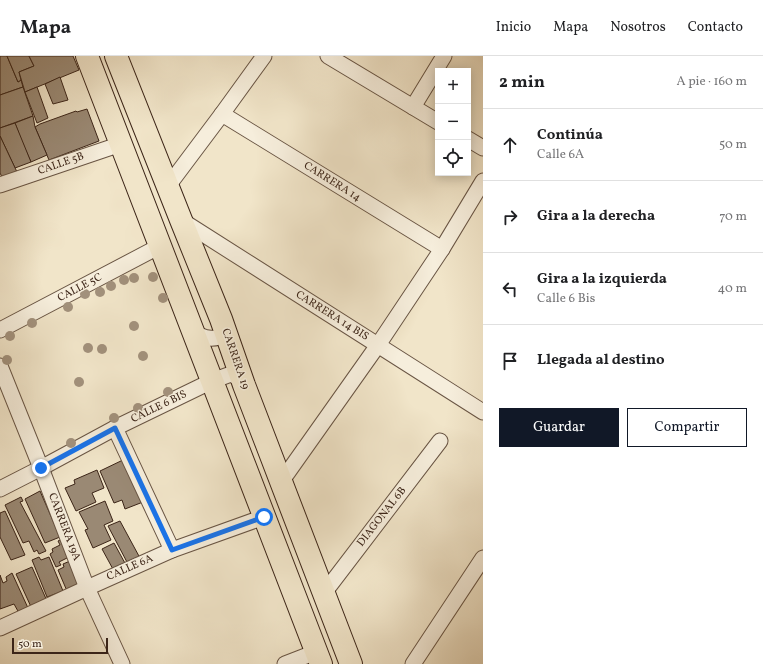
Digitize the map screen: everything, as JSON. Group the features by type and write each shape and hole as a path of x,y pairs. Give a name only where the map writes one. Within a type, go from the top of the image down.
{"highway":[{"path":"87,56 318,658"},
{"name":"CARRERA 19","path":"116,56 221,319 244,385 351,664"}],"street":[{"path":"168,186 264,56"},
{"path":"328,56 435,120"},
{"path":"413,106 444,56"},
{"name":"CARRERA 14","path":"222,114 442,249"},
{"path":"471,142 483,148"},
{"name":"CALLE 5B","path":"0,185 121,144"},
{"path":"281,482 378,345 442,249 483,181"},
{"name":"CARRERA 14 BIS","path":"181,220 378,345 482,408"},
{"name":"CALLE 5C","path":"0,330 160,246"},
{"path":"193,332 204,338 214,339 219,337 222,332 221,319"},
{"name":"CARRERA 19A","path":"0,366 87,588 122,664"},
{"name":"CALLE 6 BIS","path":"0,489 115,428 212,381 231,374 237,376 244,385"},
{"path":"115,428 172,550"},
{"name":"DIAGONAL 6B","path":"324,593 440,441"},
{"name":"CALLE 6A","path":"0,628 172,550 264,517"},
{"path":"413,664 479,573 483,558"},
{"path":"285,664 318,658"}],"building":[{"path":"0,56 7,56 18,82 21,80 23,87 0,95"},
{"path":"7,56 29,56 34,66 19,72 21,80 18,82"},
{"path":"29,56 73,56 79,70 25,92 19,72 34,66"},
{"path":"60,77 68,100 53,104 45,84"},
{"path":"23,87 33,116 0,128 0,95"},
{"path":"37,87 48,118 37,123 25,92"},
{"path":"87,109 99,141 49,160 35,127 76,111"},
{"path":"33,116 35,127 47,155 31,162 15,123"},
{"path":"15,123 31,162 15,168 0,136 0,128"},
{"path":"0,136 17,172 2,177 0,173"},
{"path":"125,459 143,502 125,509 122,500 114,503 100,471"},
{"path":"97,470 104,488 92,493 96,502 76,511 65,488 75,484 74,480"},
{"path":"40,491 60,537 45,543 25,499"},
{"path":"21,497 23,501 20,502 46,551 39,554 37,550 34,552 29,541 23,543 5,505"},
{"path":"105,501 113,521 104,525 111,540 93,548 85,530 88,529 79,512"},
{"path":"5,511 25,555 11,560 0,537 0,513"},
{"path":"120,521 140,558 128,564 108,526"},
{"path":"62,539 69,557 59,562 61,565 56,567 50,554 53,552 52,549 60,545 58,541"},
{"path":"114,543 126,565 114,571 102,549"},
{"path":"39,557 41,560 49,557 63,591 47,597 32,560"},
{"path":"70,561 81,585 67,591 58,570 64,567 63,564"},
{"path":"32,567 47,601 32,609 16,574"},
{"path":"12,573 28,608 19,613 14,604 0,609 0,575 3,583 7,581 6,577"}],"route":[{"path":"41,468 115,428 172,550 264,517"}]}
